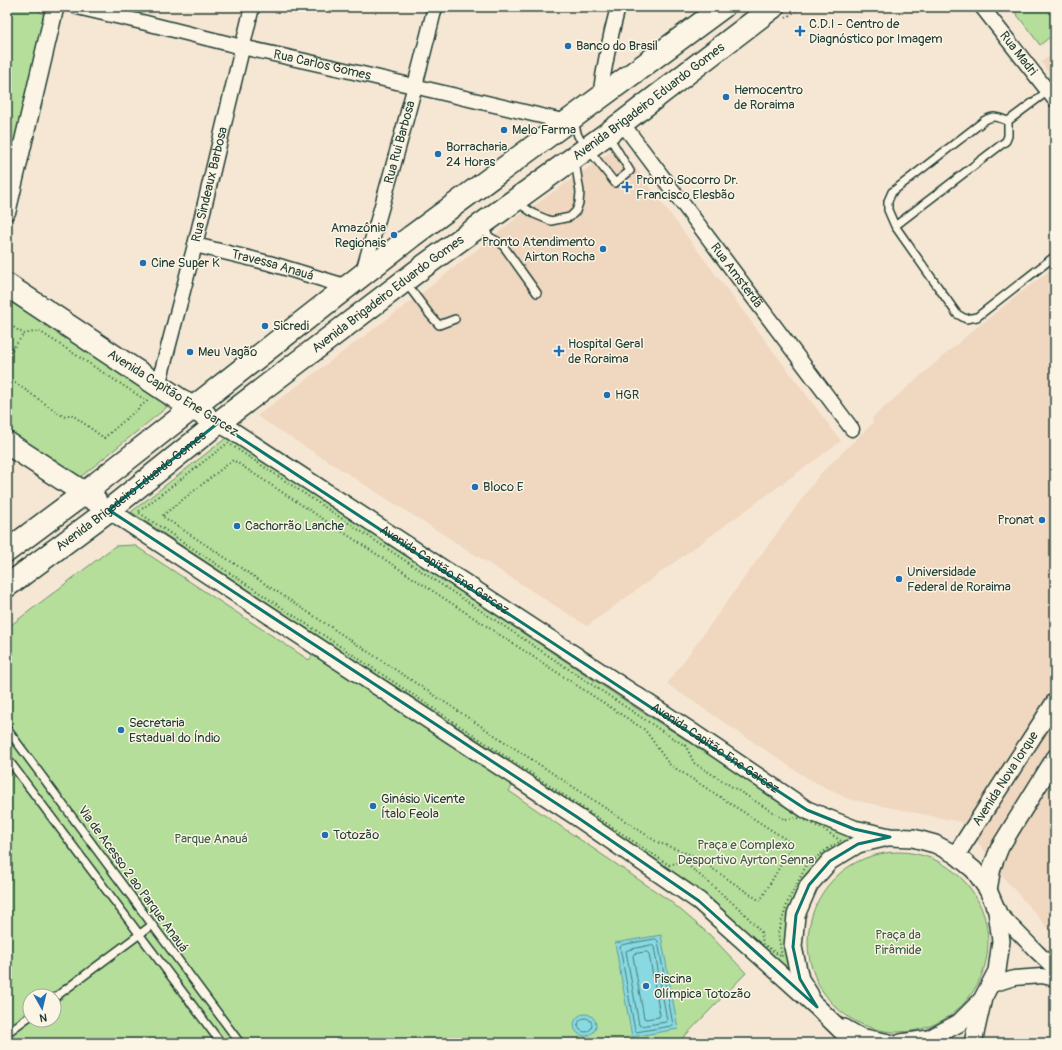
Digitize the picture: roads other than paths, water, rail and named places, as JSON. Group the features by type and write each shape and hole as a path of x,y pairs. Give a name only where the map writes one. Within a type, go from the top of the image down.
{"main road":[{"path":"7,551 84,493 412,236 723,7"},
{"path":"752,7 756,10 772,7"},
{"name":"Avenida Brigadeiro Eduardo Gomes","path":"7,586 109,510 218,423 404,281 581,153 772,7"},
{"path":"453,207 442,223 441,230 443,235 447,238 460,238 477,229"},
{"path":"412,236 431,231 438,234 440,237 440,247 436,254 424,266"},
{"name":"Avenida Capitão Ene Garcez","path":"7,285 158,386 218,423"},
{"name":"Avenida Capitão Ene Garcez","path":"7,442 109,510"}],"street":[{"path":"7,211 55,7"},
{"name":"Rua Carlos Gomes","path":"77,7 415,87 571,119"},
{"name":"Rua Sindeaux Barbosa","path":"158,386 195,245 252,7"},
{"name":"Rua Rui Barbosa","path":"355,282 384,200 435,7"},
{"path":"600,97 604,64 610,34 618,7"},
{"name":"Rua Madri","path":"982,7 1051,95"},
{"name":"Rua Amsterdã","path":"614,128 852,429"},
{"name":"Travessa Anauá","path":"195,245 355,282"},
{"name":"Avenida Capitão Ene Garcez","path":"218,423 690,730 807,810 854,829 890,837 913,838 936,844 956,855 974,870 988,890 997,911 1001,941 997,971 986,992 973,1043"},
{"name":"Avenida Capitão Ene Garcez","path":"109,510 577,817 693,896 817,1007 854,1043"},
{"name":"Avenida Nova Iorque","path":"956,855 1055,702"},
{"path":"988,890 992,867 1000,847 1055,758"},
{"name":"Avenida Capitão Ene Garcez","path":"817,1007 800,979 793,947 796,915 809,885 830,861 858,844 890,837"},
{"path":"997,911 1055,969"},
{"path":"986,992 1014,978 1042,976 1055,979"},
{"name":"Avenida Capitão Ene Garcez","path":"901,1043 928,1039 959,1023 986,992"},
{"name":"Avenida Capitão Ene Garcez","path":"830,1020 860,1037 890,1043"}],"lane":[{"path":"1051,95 1008,121 991,116 985,120 892,192 888,201 888,210 895,226 957,314 966,319 977,317 1055,256"},
{"path":"516,200 534,214 551,221 570,217 576,211 580,202 581,153 578,136 571,119"},
{"path":"895,226 1006,141 1008,136 1008,121"},
{"path":"581,153 615,183 630,171 614,128"},
{"path":"477,229 502,244 537,293"},
{"path":"404,281 439,325 455,319"},
{"name":"Via de Acesso 2 ao Parque Anauá","path":"7,729 240,1043"},
{"name":"Via de Acesso 2 ao Parque Anauá","path":"7,758 221,1043"},
{"path":"62,992 152,925"},
{"path":"7,1034 22,1022"}],"water":[{"name":"Piscina Olímpica Totozão","path":"661,935 678,1029 632,1037 615,943"},
{"path":"585,1014 593,1017 596,1025 593,1033 585,1036 577,1033 574,1025 577,1017"}],"place":[{"name":"C.D.I - Centro de Diagnóstico por Imagem","path":"800,31"},
{"name":"Banco do Brasil","path":"568,46"},
{"name":"Hemocentro de Roraima","path":"726,97"},
{"name":"Melo Farma","path":"504,130"},
{"name":"Borracharia 24 Horas","path":"438,154"},
{"name":"Pronto Socorro Dr. Francisco Elesbão","path":"627,187"},
{"name":"Amazônia Regionais","path":"394,235"},
{"name":"Pronto Atendimento Airton Rocha","path":"603,249"},
{"name":"Cine Super K","path":"143,263"},
{"name":"Sicredi","path":"265,326"},
{"name":"Hospital Geral de Roraima","path":"559,351"},
{"name":"Meu Vagão","path":"190,352"},
{"name":"HGR","path":"607,395"},
{"name":"Bloco E","path":"475,487"},
{"name":"Pronat","path":"1042,520"},
{"name":"Cachorrão Lanche","path":"237,526"},
{"name":"Universidade Federal de Roraima","path":"899,579"},
{"name":"Secretaria Estadual do Índio","path":"121,730"},
{"name":"Ginásio Vicente Ítalo Feola","path":"373,806"},
{"name":"Totozão","path":"325,835"},
{"name":"Piscina Olímpica Totozão","path":"646,986"}],"park label":[{"name":"Parque Anauá","path":"211,839"},
{"name":"Praça e Complexo Desportivo Ayrton Senna","path":"746,852"},
{"name":"Praça da Pirâmide","path":"898,942"}]}
